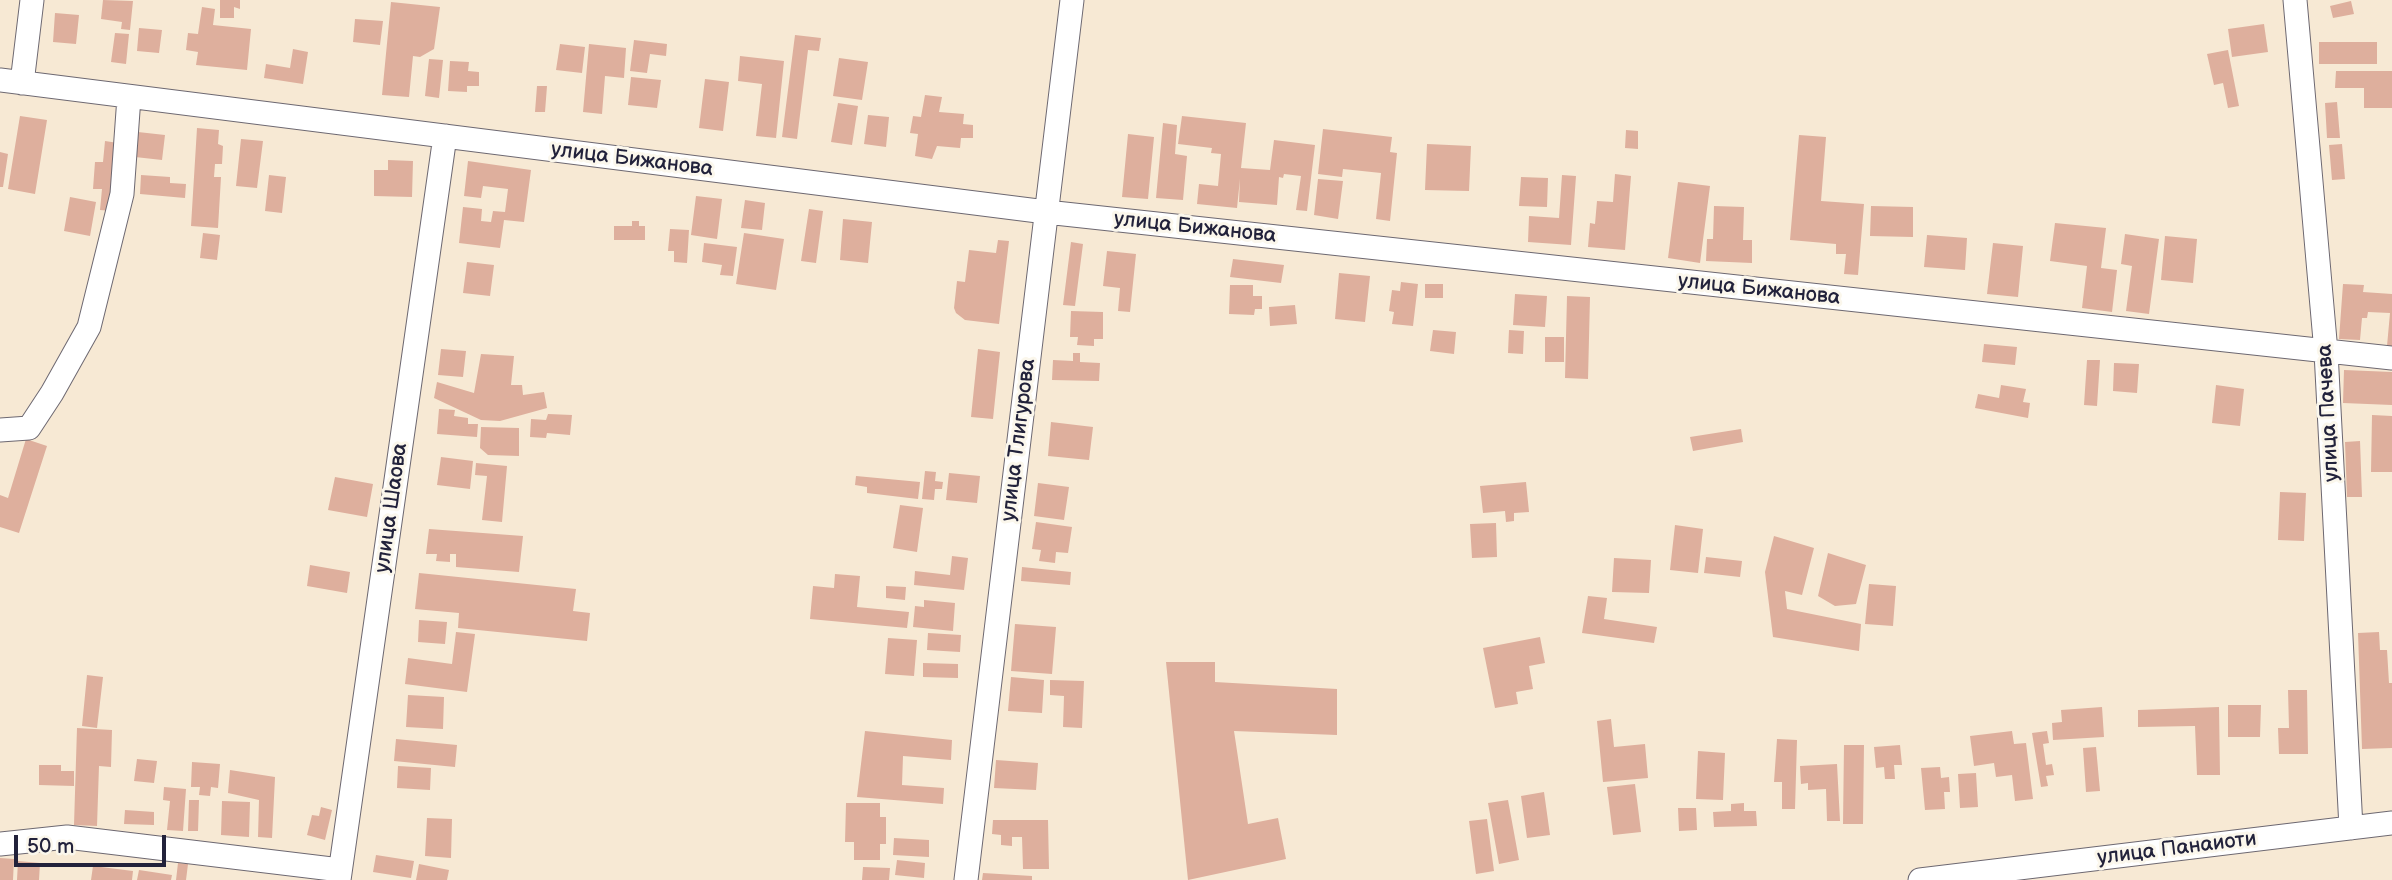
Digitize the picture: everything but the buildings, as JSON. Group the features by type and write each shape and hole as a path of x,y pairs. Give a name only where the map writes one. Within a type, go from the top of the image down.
{"street":[{"path":"11,82 32,0"},
{"name":"улица Тлигурова","path":"966,880 1072,0"},
{"name":"улица Пачева","path":"2295,0 2326,352 2351,828"},
{"name":"улица Бижанова","path":"11,82 1046,212 2392,358"},
{"path":"0,430 29,428 89,327 122,194 129,97"},
{"name":"улица Шаова","path":"340,875 445,136"},
{"name":"улица Панаиоти","path":"1920,880 2392,823"},
{"path":"0,844 67,837 340,875"}]}
